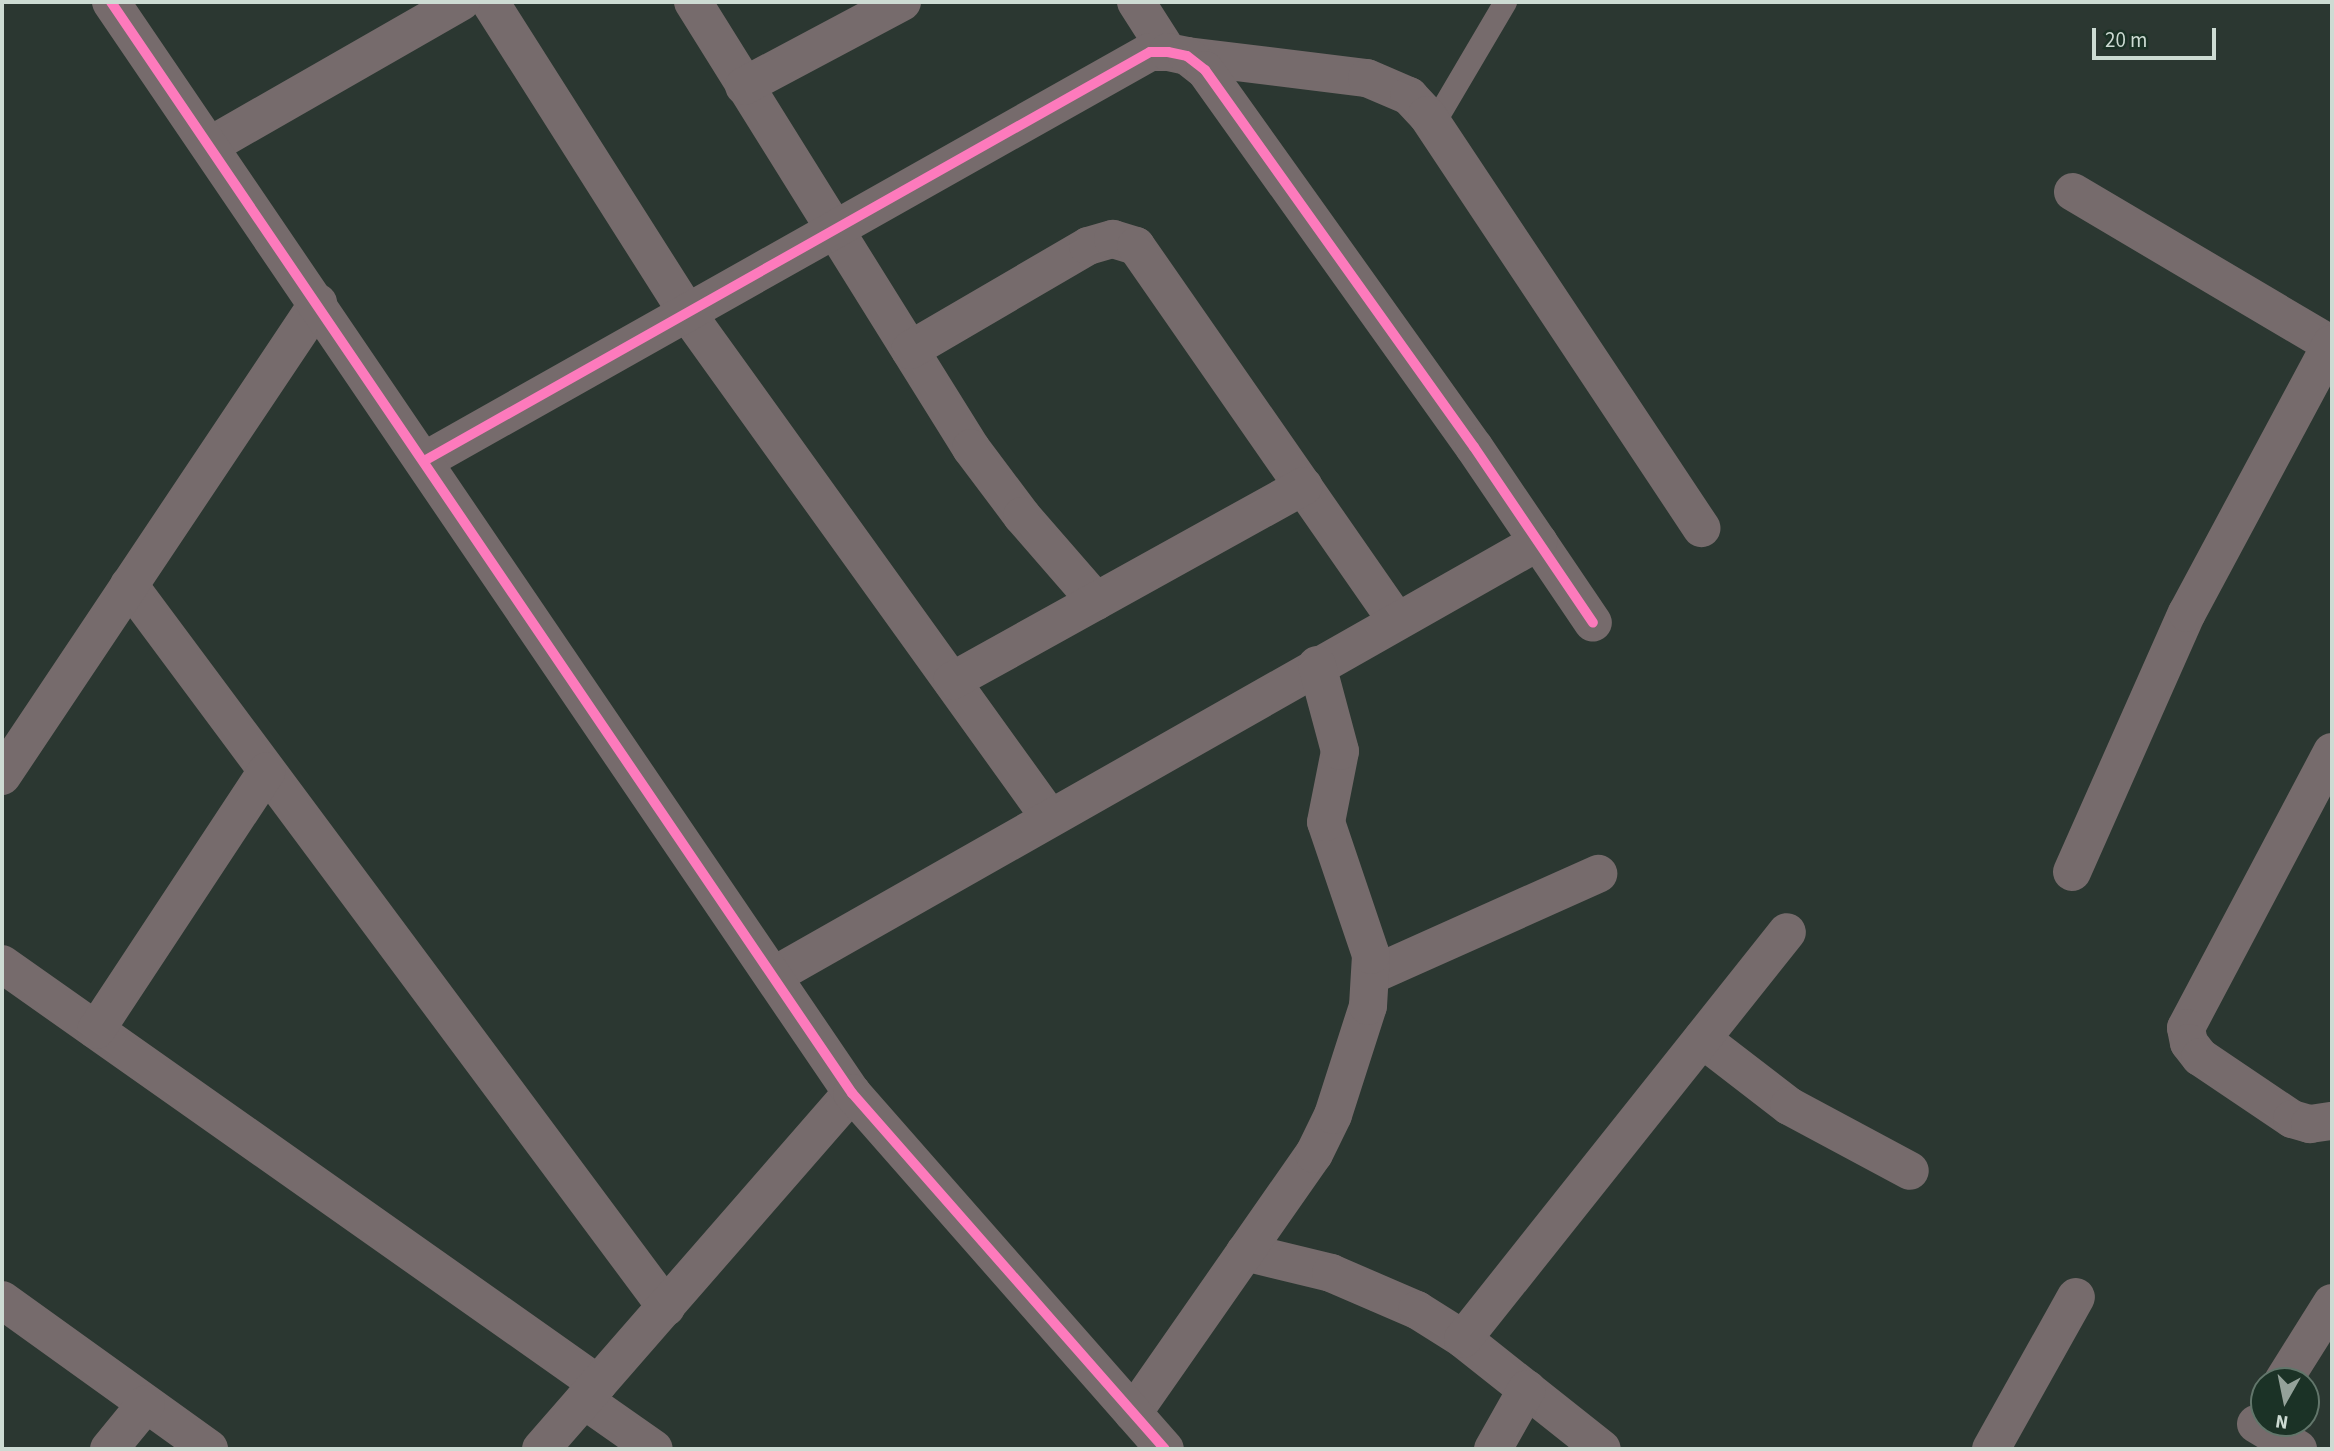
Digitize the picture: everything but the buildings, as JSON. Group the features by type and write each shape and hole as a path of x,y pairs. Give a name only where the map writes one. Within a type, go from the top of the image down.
{"street":[{"path":"111,2 211,145 852,1093 1165,1449"},
{"path":"211,145 461,2"},
{"path":"490,2 687,313 1050,818"},
{"path":"693,2 834,230 1001,489 1096,601"},
{"path":"744,86 902,2"},
{"path":"1136,2 1177,54 1205,69 1593,623"},
{"path":"424,461 1150,52 1367,78 1409,96 1433,124 1701,528"},
{"path":"2072,872 2187,613 2332,344 2073,192"},
{"path":"910,350 1088,246 1113,239 1136,246 1397,621"},
{"path":"2,776 318,303"},
{"path":"952,681 1304,486"},
{"path":"773,976 1538,542"},
{"path":"129,586 666,1307"},
{"path":"1133,1413 1314,1154 1333,1115 1368,1006 1371,955 1326,822 1340,751 1317,665"},
{"path":"2332,752 2186,1028 2189,1043 2200,1057 2292,1119 2310,1124 2332,1121"},
{"path":"96,1030 267,771"},
{"path":"1371,975 1598,874"},
{"path":"1463,1339 1787,932"},
{"path":"2,964 591,1392 654,1449"},
{"path":"1702,1039 1789,1106 1910,1171"},
{"path":"541,1449 852,1093"},
{"path":"1245,1252 1331,1273 1417,1310 1463,1339 1602,1449"},
{"path":"1991,1449 2076,1297"},
{"path":"2,1300 209,1449"},
{"path":"2292,1367 2332,1303"},
{"path":"1493,1449 1527,1389"},
{"path":"109,1449 146,1404"},
{"path":"2272,1437 2298,1449"}],"lane":[{"path":"1433,124 1505,2"}],"cycle path":[{"path":"111,2 852,1093 1165,1449"},
{"path":"424,461 1150,52 1168,52 1187,56 1205,70 1474,447 1593,623"}]}
